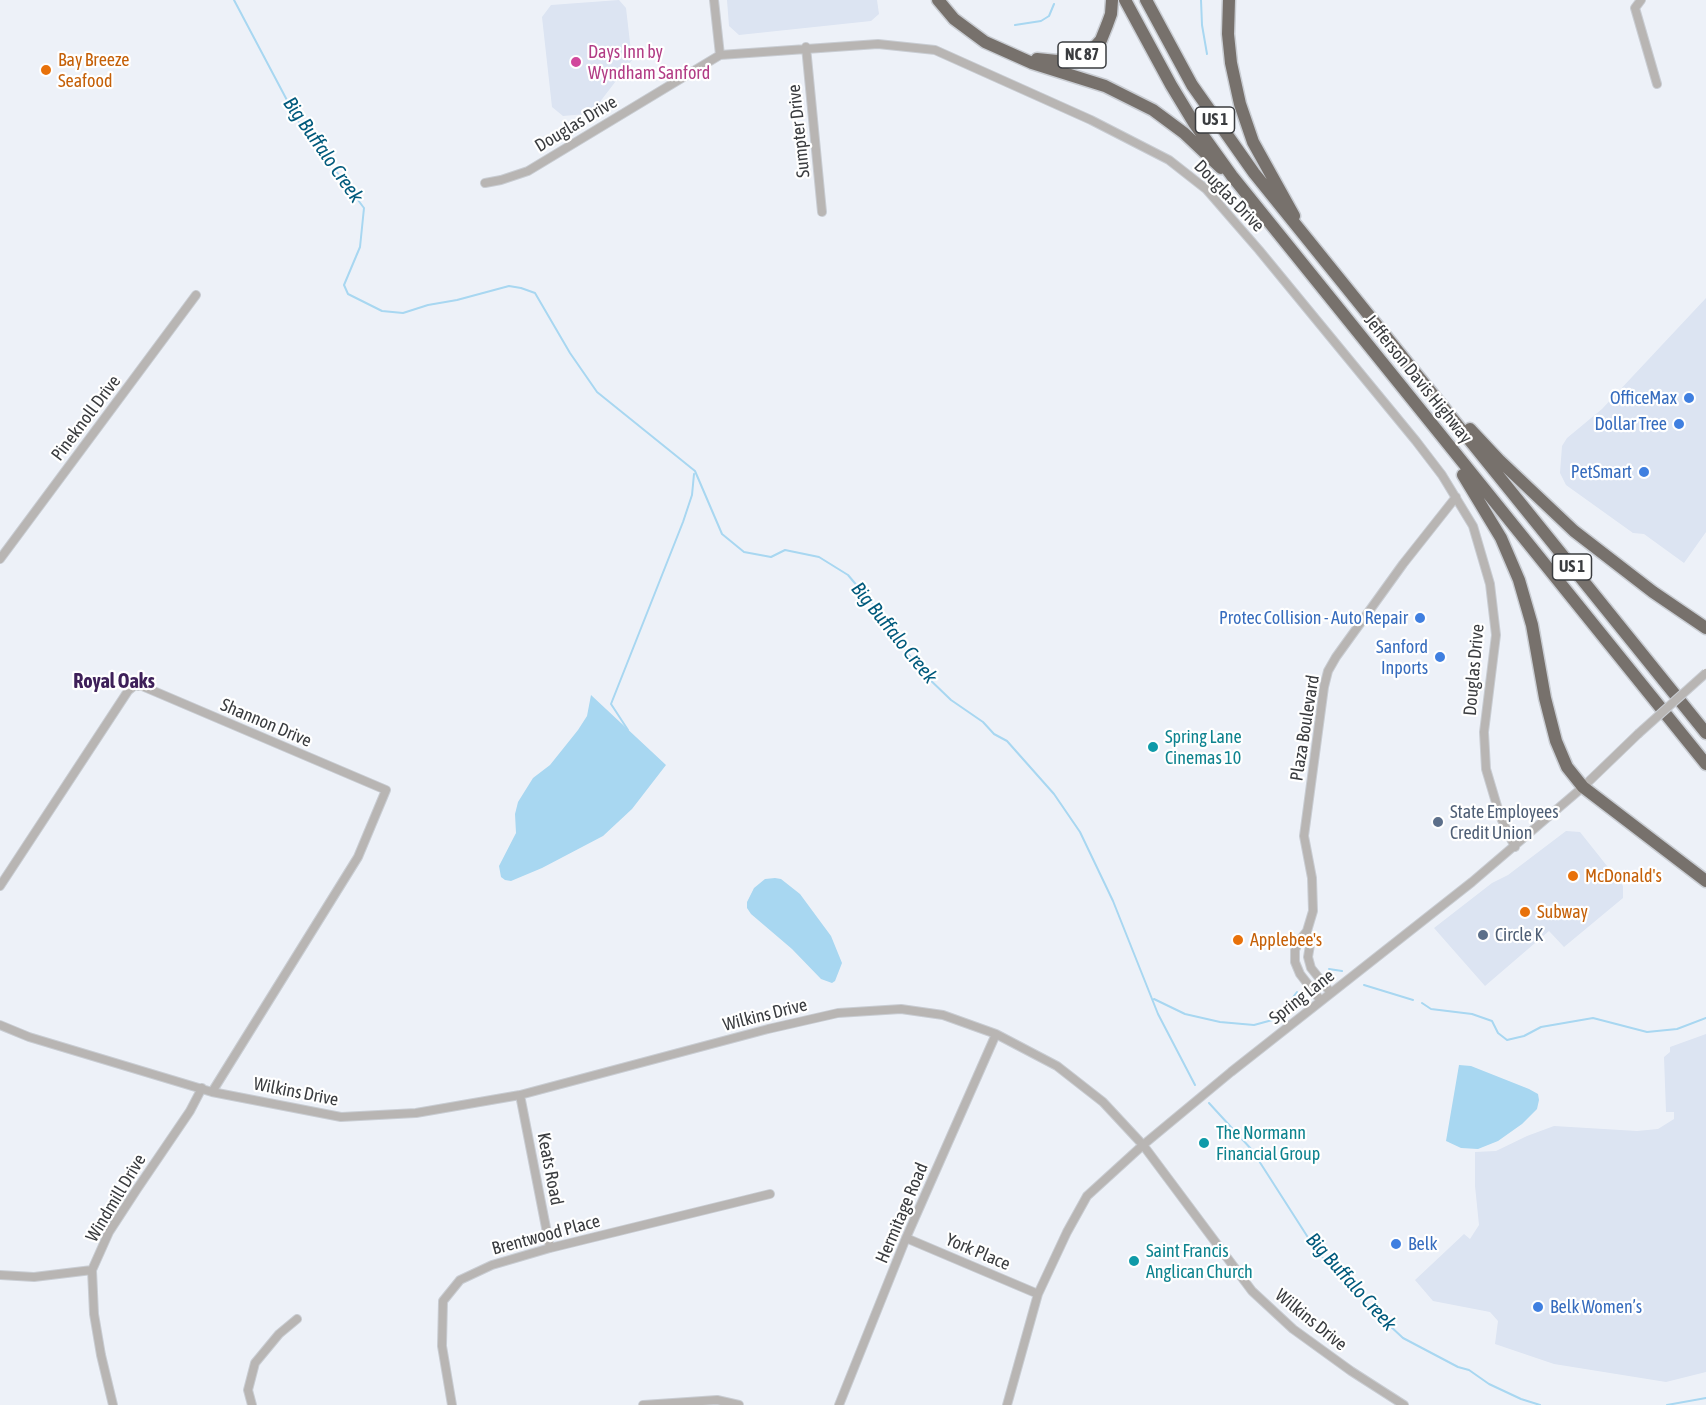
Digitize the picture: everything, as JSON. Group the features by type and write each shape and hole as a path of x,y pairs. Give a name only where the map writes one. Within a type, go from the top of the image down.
{"highway":[{"name":"NC 87","path":"938,0 954,19 975,35 1001,49 1017,55 1057,61 1090,52 1101,40 1111,14 1112,0"},
{"name":"Jefferson Davis Highway","path":"1125,0 1194,123 1232,176 1706,764"},
{"name":"Jefferson Davis Highway","path":"1146,0 1176,58 1210,113 1247,165 1706,733"},
{"path":"1229,0 1228,34 1231,63 1240,104 1253,142 1270,176 1292,211 1300,231"},
{"path":"1017,55 1032,63 1105,86 1136,100 1169,121 1232,176"},
{"path":"1438,401 1471,430 1499,460 1574,531 1653,592 1706,628"},
{"path":"1454,452 1460,471 1502,538 1519,580 1532,625 1545,698 1556,741 1567,767 1583,787 1706,881"}],"street":[{"path":"714,0 720,55"},
{"path":"1641,0 1635,8 1657,84"},
{"name":"Douglas Drive","path":"485,183 528,171 720,55 878,44 935,50 1091,120 1169,160 1206,189 1259,249 1416,441 1456,497 1473,526 1490,584 1496,635 1484,732 1486,769 1500,816 1515,847"},
{"name":"Sumpter Drive","path":"806,48 822,212"},
{"name":"Pineknoll Drive","path":"0,559 196,295"},
{"name":"Plaza Boulevard","path":"1321,1001 1300,974 1295,962 1295,950 1307,931 1313,911 1312,878 1304,836 1323,687 1336,657 1403,564 1456,497"},
{"name":"Spring Lane","path":"1007,1405 1038,1294 1087,1196 1143,1145 1515,847 1706,673"},
{"name":"Shannon Drive","path":"0,886 128,691 134,686 142,686 386,790 358,857 212,1092"},
{"name":"Plaza Boulevard","path":"1307,931 1310,945 1308,957 1311,968 1330,993"},
{"name":"Wilkins Drive","path":"0,1025 212,1092 340,1117 416,1113 520,1095 768,1029 838,1013 901,1009 943,1015 996,1034 1057,1066 1103,1102 1143,1145 1252,1291 1293,1329 1351,1371 1404,1405"},
{"name":"Hermitage Road","path":"840,1405 906,1238 996,1034"},
{"name":"Windmill Drive","path":"114,1405 101,1355 94,1314 92,1270 109,1232 190,1111 202,1089"},
{"name":"Keats Road","path":"520,1095 550,1248"},
{"name":"Brentwood Place","path":"452,1405 442,1346 443,1301 460,1280 492,1265 550,1248 770,1194"},
{"name":"York Place","path":"906,1238 1038,1294"},
{"path":"0,1275 34,1277 92,1270"},
{"path":"252,1405 249,1390 255,1363 279,1334 297,1319"},
{"path":"643,1405 717,1400 739,1405"}],"shaded area":[{"path":"619,0 626,8 632,60 596,107 586,114 563,116 552,107 542,17 551,5"},
{"path":"727,0 877,0 879,14 871,21 739,35 729,26"},
{"path":"1706,298 1706,532 1684,563 1644,534 1633,533 1566,485 1560,473 1562,446 1567,438 1602,409"},
{"path":"1566,831 1580,832 1623,886 1623,898 1564,947 1549,931 1485,986 1434,928 1492,883 1508,875"},
{"path":"1706,1034 1706,1372 1666,1382 1554,1364 1495,1344 1498,1321 1490,1312 1433,1301 1415,1280 1464,1234 1470,1239 1479,1225 1475,1186 1475,1152 1496,1151 1554,1126 1637,1131 1658,1129 1674,1119 1674,1112 1666,1112 1664,1057 1670,1052 1670,1047"}],"water":[{"path":"591,695 666,765 632,809 603,836 542,868 511,881 505,880 501,877 499,866 516,833 515,814 518,802 533,778 550,765 578,730 587,716"},
{"path":"765,879 781,879 800,894 831,936 842,963 832,983 821,979 747,908 747,902 754,888"},
{"path":"1459,1065 1471,1066 1538,1094 1537,1109 1522,1124 1498,1141 1478,1149 1461,1148 1446,1141"}],"waterway":[{"name":"Big Buffalo Creek","path":"234,0 298,121 364,208 360,247 344,285 348,294 382,311 403,313 509,286 535,293 570,353 597,392 695,471 722,534 744,552 771,557 785,550 819,557 848,575 880,613 924,674 951,700 983,722 994,734 1007,741 1054,794 1080,832 1113,901 1158,1014 1195,1085"},
{"path":"1201,0 1207,54"},
{"path":"1015,25 1041,21 1049,16 1054,4"},
{"path":"625,731 628,730 611,704 683,522 692,495 694,474"},
{"path":"1329,969 1342,971"},
{"path":"1364,985 1413,1000"},
{"path":"1154,999 1185,1014 1220,1022 1254,1025 1276,1019 1297,992"},
{"path":"1422,1003 1431,1009 1472,1014 1492,1021 1498,1033 1507,1040 1524,1036 1541,1027 1593,1018 1647,1032 1677,1029 1706,1018"},
{"name":"Big Buffalo Creek","path":"1209,1103 1252,1150 1316,1250 1348,1287 1403,1338 1458,1367 1469,1370 1489,1384 1540,1405"},
{"name":"Big Buffalo Creek","path":"1667,1405 1706,1398"}],"place":[{"name":"Days Inn by Wyndham Sanford","path":"576,62"},
{"name":"Bay Breeze Seafood","path":"46,70"},
{"name":"OfficeMax","path":"1689,398"},
{"name":"Dollar Tree","path":"1679,424"},
{"name":"PetSmart","path":"1644,472"},
{"name":"Protec Collision - Auto Repair","path":"1420,618"},
{"name":"Sanford Inports","path":"1440,657"},
{"name":"Spring Lane Cinemas 10","path":"1153,747"},
{"name":"State Employees Credit Union","path":"1438,822"},
{"name":"McDonald's","path":"1573,876"},
{"name":"Subway","path":"1525,912"},
{"name":"Circle K","path":"1483,935"},
{"name":"Applebee's","path":"1238,940"},
{"name":"The Normann Financial Group","path":"1204,1143"},
{"name":"Belk","path":"1396,1244"},
{"name":"Saint Francis Anglican Church","path":"1134,1261"},
{"name":"Belk Women’s","path":"1538,1307"}],"district":[{"name":"Royal Oaks","path":"114,682"}]}
